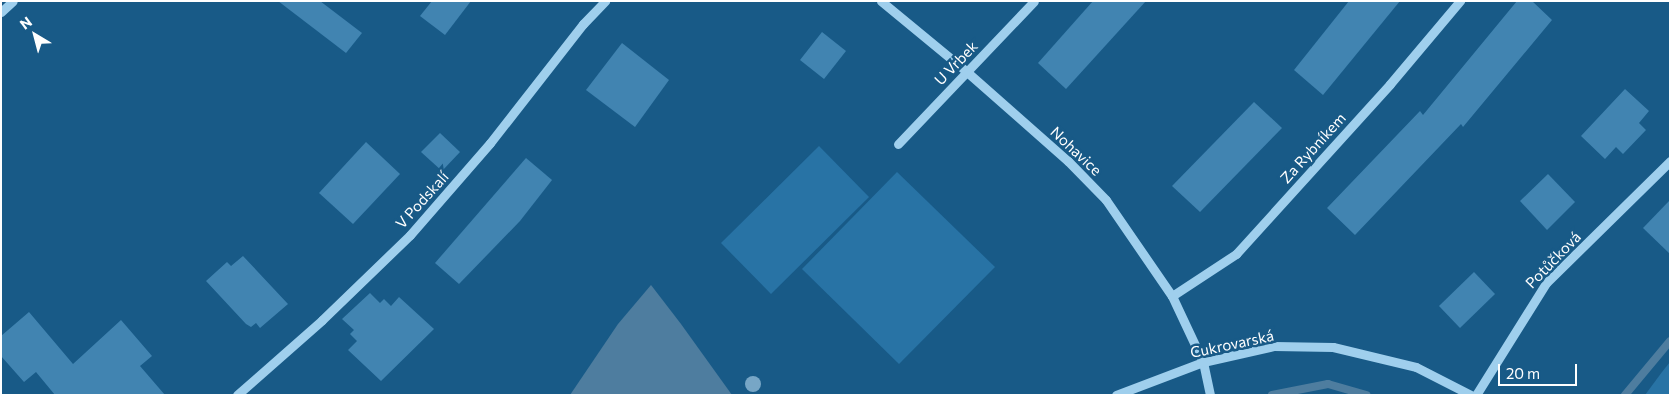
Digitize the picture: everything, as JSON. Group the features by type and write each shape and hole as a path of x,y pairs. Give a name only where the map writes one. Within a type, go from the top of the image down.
{"street":[{"path":"1,12 13,1"},
{"name":"V Podskalí","path":"236,395 322,320 410,235 490,143 583,24 605,1"},
{"name":"Nohavice","path":"881,1 967,72 1068,161 1106,200 1172,296 1203,362 1210,395"},
{"name":"U Vrbek","path":"898,144 1034,1"},
{"name":"Za Rybníkem","path":"1172,296 1236,254 1390,84 1460,1"},
{"name":"Potůčková","path":"1476,395 1546,283 1670,160"},
{"name":"Cukrovarská","path":"1116,395 1203,362 1274,346 1333,346 1416,367 1471,395"}],"shaded area":[{"path":"819,146 869,197 771,294 721,243"},
{"path":"897,172 995,267 899,364 802,269"},
{"path":"651,285 732,395 570,395 618,324"},
{"path":"1670,362 1670,395 1645,395 1662,372"}],"building":[{"path":"278,1 320,1 362,33 346,53"},
{"path":"432,1 471,1 445,35 420,16"},
{"path":"1093,1 1146,1 1066,89 1038,63"},
{"path":"1349,1 1400,1 1323,95 1294,70"},
{"path":"1517,1 1532,1 1552,20 1463,127 1461,124 1355,235 1327,208 1420,111 1423,115"},
{"path":"822,32 846,51 824,79 800,60"},
{"path":"622,43 669,80 635,127 586,90"},
{"path":"1625,89 1649,111 1639,123 1646,130 1623,154 1616,147 1605,159 1581,136"},
{"path":"1254,102 1282,128 1200,212 1172,186"},
{"path":"440,133 460,152 442,171 421,152"},
{"path":"366,142 400,174 353,224 319,193"},
{"path":"526,158 552,180 520,221 459,284 435,263"},
{"path":"1548,174 1575,202 1547,230 1520,201"},
{"path":"1670,200 1670,254 1643,228"},
{"path":"243,256 288,304 260,328 256,323 251,327 246,324 206,281 227,262 231,266"},
{"path":"1474,272 1495,294 1460,328 1439,306"},
{"path":"370,293 380,303 384,299 391,306 399,297 434,329 381,381 348,350 357,341 350,334 354,330 342,319"},
{"path":"29,312 73,364 121,320 152,356 140,366 165,395 55,395 36,372 24,382 1,356 1,336"}],"waterway":[{"path":"1625,395 1670,341"},
{"path":"1272,395 1328,384 1366,395"}]}
